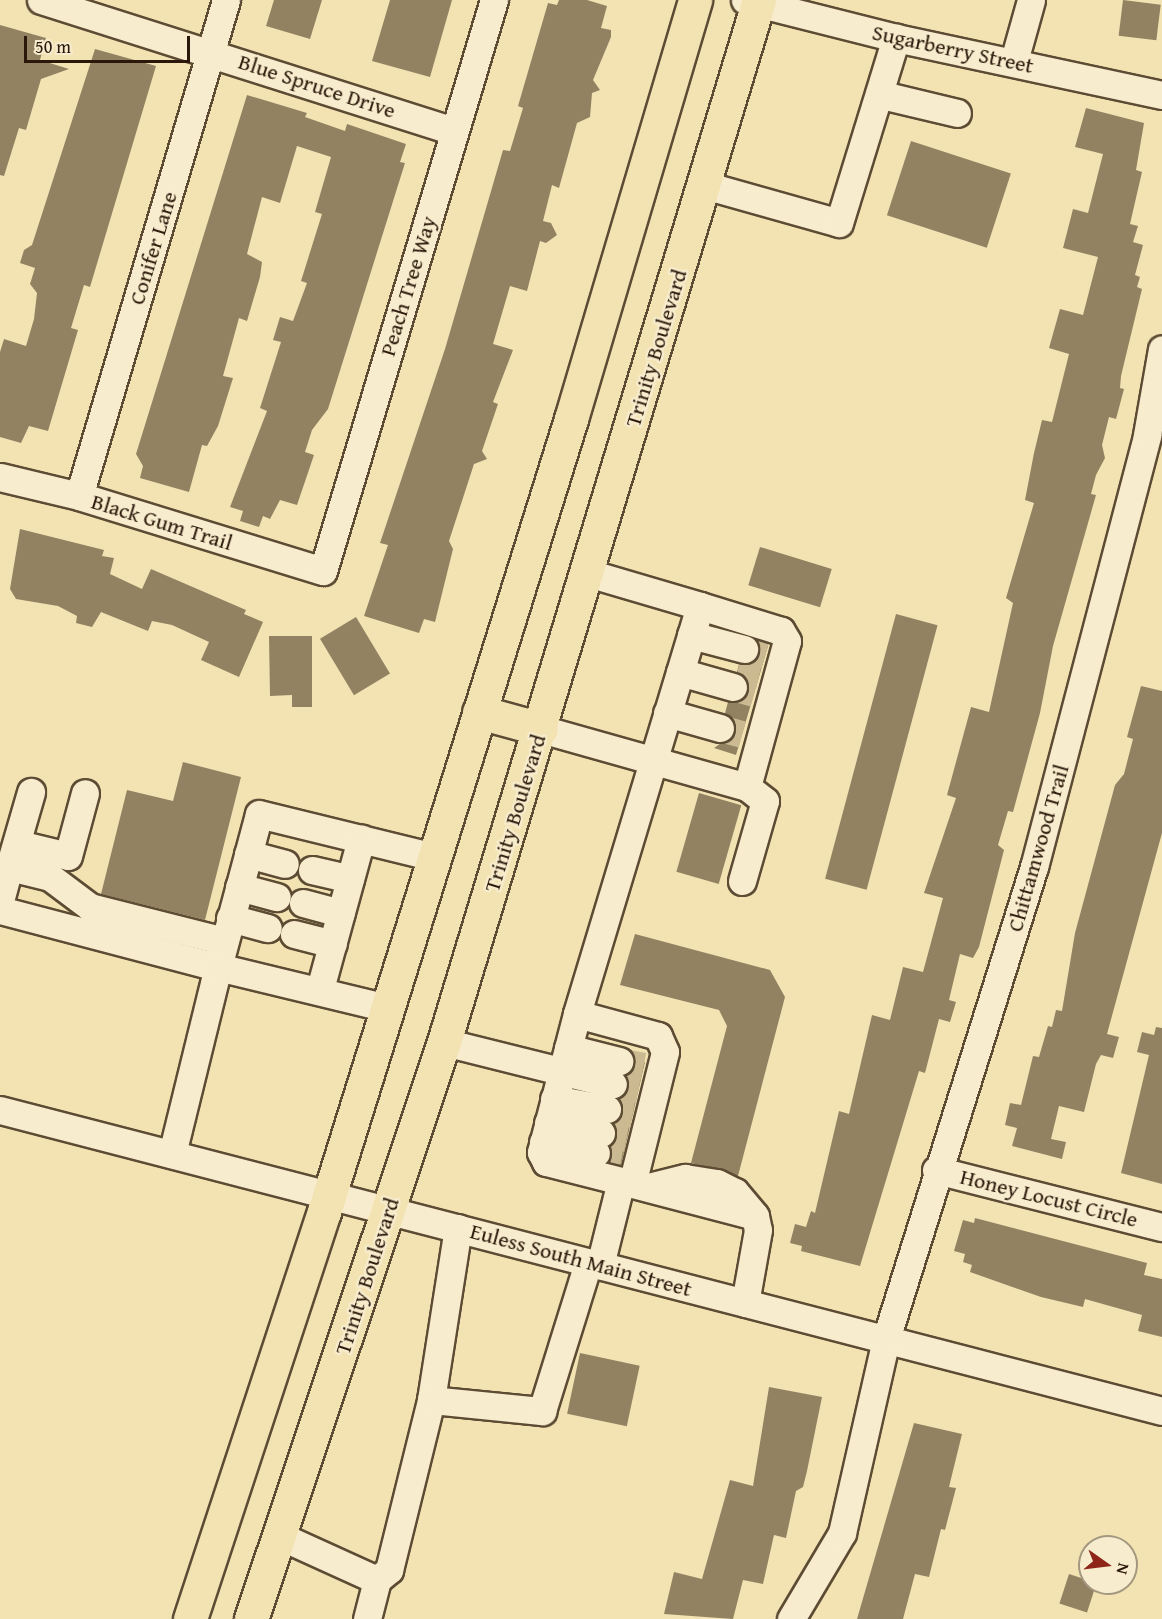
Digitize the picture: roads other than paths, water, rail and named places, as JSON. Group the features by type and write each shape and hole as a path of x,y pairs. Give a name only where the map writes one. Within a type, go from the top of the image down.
{"main road":[{"path":"190,1619 223,1529 330,1194 695,0"},
{"name":"Trinity Boulevard","path":"251,1619 444,1042 541,729 704,185 754,1"},
{"path":"478,712 541,729"}],"street":[{"name":"Blue Spruce Drive","path":"41,0 211,52 454,131"},
{"name":"Conifer Lane","path":"79,496 226,0"},
{"name":"Peach Tree Way","path":"324,571 494,0"},
{"path":"1014,61 1030,0"},
{"name":"Sugarberry Street","path":"754,1 896,38 1014,61 1162,95"},
{"path":"704,185 839,223 882,95 896,38"},
{"path":"882,95 957,113"},
{"name":"Chittamwood Trail","path":"791,1619 842,1533 886,1339 936,1170 985,1034 1034,867 1142,457 1162,349"},
{"name":"Black Gum Trail","path":"0,477 79,496 324,571"},
{"path":"588,573 781,631 787,641 749,703 747,787"},
{"path":"630,1125 546,1162 541,1152 577,1014 700,606"},
{"path":"676,684 749,703"},
{"path":"676,684 749,703"},
{"path":"676,684 749,703"},
{"path":"541,729 747,787 765,801 742,881"},
{"path":"0,902 31,792"},
{"path":"13,856 68,856 85,793"},
{"path":"172,1154 224,942 259,814 434,857"},
{"path":"320,989 361,839"},
{"path":"248,855 285,864"},
{"path":"13,856 50,877 90,907 224,942 320,989 387,1008"},
{"path":"312,870 350,879"},
{"path":"239,887 277,897"},
{"path":"303,903 341,913"},
{"path":"0,910 224,942 268,928"},
{"path":"294,934 333,944"},
{"path":"431,1400 542,1411 594,1264 630,1125 665,1052 658,1036 577,1014"},
{"path":"444,1042 555,1097 630,1125 755,1216 758,1230 745,1303"},
{"path":"555,1097 630,1125"},
{"name":"Euless South Main Street","path":"0,1110 1162,1411"},
{"name":"Honey Locust Circle","path":"936,1170 1162,1227"},
{"path":"367,1619 377,1580 389,1570 431,1400 458,1228"},
{"path":"280,1536 377,1580"}],"tunnel":[{"path":"744,649 765,655"},
{"path":"738,669 759,674"},
{"path":"733,687 754,693"},
{"path":"720,728 742,734"},
{"path":"619,1061 644,1066"},
{"path":"613,1084 639,1089"},
{"path":"607,1109 633,1114"},
{"path":"601,1133 627,1138"},
{"path":"596,1153 622,1158"}]}
